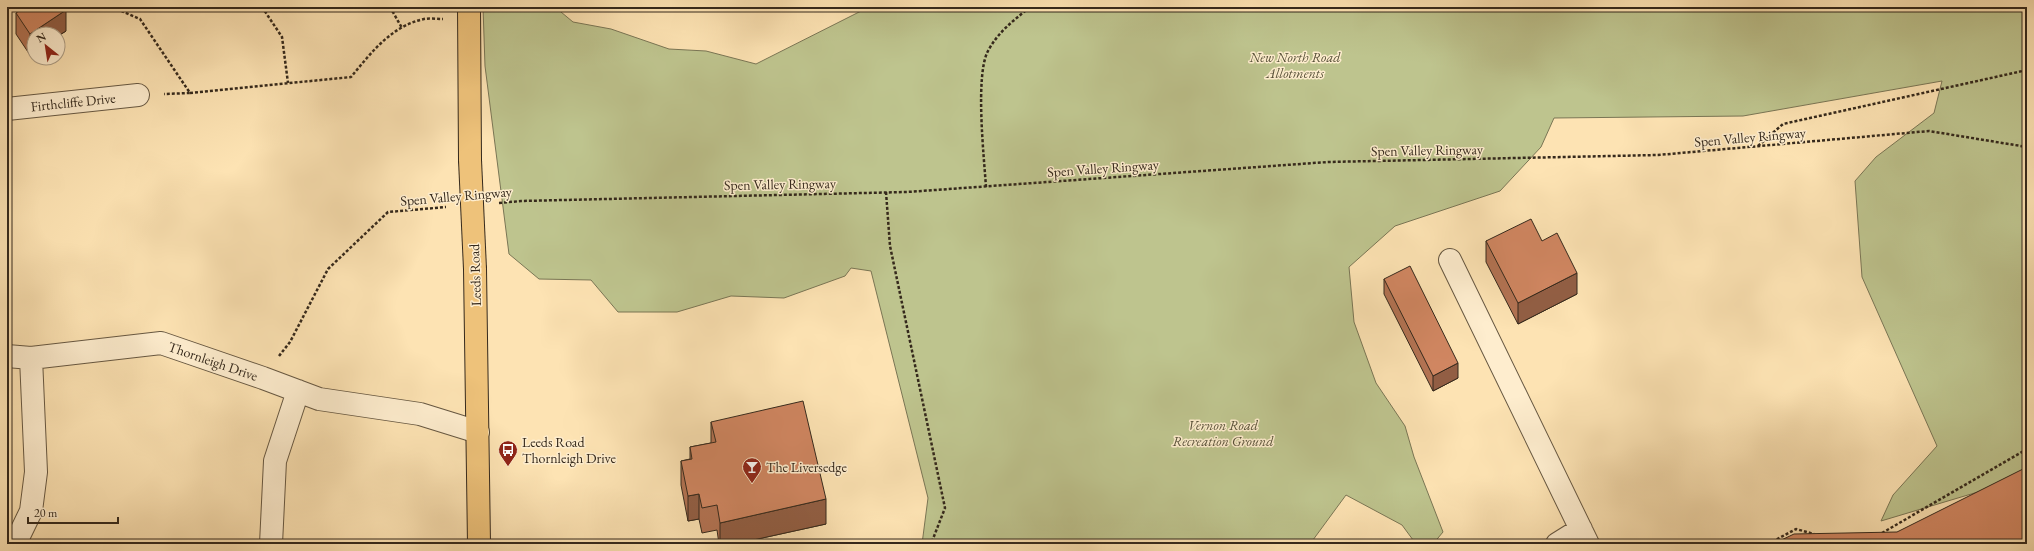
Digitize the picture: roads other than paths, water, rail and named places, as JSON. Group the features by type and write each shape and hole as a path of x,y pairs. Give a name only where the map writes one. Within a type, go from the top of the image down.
{"main road":[{"name":"Leeds Road","path":"469,12 470,160 475,269 479,544"}],"street":[{"name":"Firthcliffe Drive","path":"7,108 138,95"},
{"path":"1450,260 1585,536 1557,544"},
{"name":"Thornleigh Drive","path":"7,356 31,358 161,343 319,399 420,414 478,432"},
{"path":"15,544 31,511 36,472 31,358"},
{"path":"272,544 275,461 298,391"}],"place":[{"name":"Leeds Road Thornleigh Drive","path":"508,467"},
{"name":"The Liversedge","path":"752,484"}],"park label":[{"name":"New North Road Allotments","path":"1295,66"},
{"name":"Vernon Road Recreation Ground","path":"1223,434"}]}
